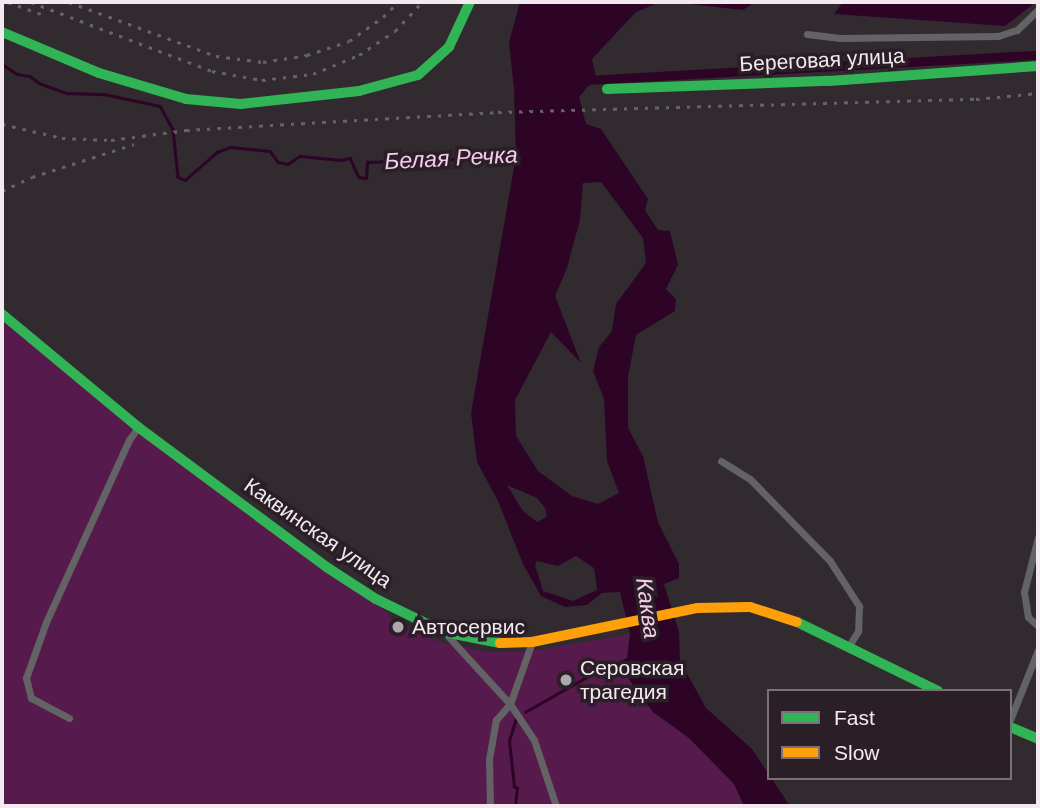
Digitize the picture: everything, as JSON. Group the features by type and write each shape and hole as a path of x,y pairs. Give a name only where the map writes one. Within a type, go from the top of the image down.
{"main road":[{"path":"2,32 90,69 174,95 202,102 241,104 359,91 418,75 449,47 470,2"},
{"name":"Береговая улица","path":"607,89 829,81 1038,66"},
{"name":"Каквинская улица","path":"2,314 138,427 328,568 376,599 444,632 493,643 532,642 696,608 730,605 770,611 849,646 934,689"},
{"path":"1012,728 1038,739"}],"street":[{"path":"807,34 840,38 998,36 1017,30 1038,10"},
{"path":"69,718 31,698 26,678 46,622 129,440 138,427"},
{"path":"721,461 750,479 830,561 859,607 858,631 849,646"},
{"path":"1038,537 1024,592 1028,617 1038,626"},
{"path":"444,632 510,704 534,740 555,806"},
{"path":"490,806 491,740 496,719 510,704 532,642"},
{"path":"1012,715 1038,650"}],"shaded area":[{"path":"2,314 138,427 376,599 392,620 439,642 488,652 527,652 630,634 625,674 653,712 689,738 734,784 744,806 2,806"}],"water":[{"name":"Каква","path":"520,2 660,2 636,12 592,59 596,77 579,97 586,124 601,129 648,199 645,210 658,230 670,231 678,265 666,289 676,299 675,311 636,335 628,377 628,428 643,456 658,522 679,564 679,578 664,584 679,632 680,661 706,708 752,749 767,772 767,780 773,780 790,806 744,806 734,784 689,738 653,712 625,674 630,634 620,592 602,593 587,605 565,607 541,596 523,564 498,501 477,462 471,413 516,156 514,89 509,42","holes":["601,182 643,238 646,263 616,304 612,331 599,347 593,371 604,399 607,461 619,493 598,504 572,496 538,471 516,436 515,400 551,332 581,363 555,296 567,268 580,220 583,183","507,485 537,498 545,508 547,517 537,522 523,511","576,556 594,568 597,590 573,601 543,591 535,565 537,561 558,566"]},
{"path":"671,2 755,2 743,10"},
{"path":"843,2 1036,2 1005,26 834,14"}],"waterway":[{"path":"586,80 1038,55"},
{"name":"Белая Речка","path":"2,64 17,74 30,76 39,83 67,93 104,94 160,106 173,129 178,177 185,180 217,152 230,147 270,151 278,162 288,164 300,156 341,160 350,158 359,177 366,178 367,162 516,157"},
{"path":"525,712 592,674 628,659"},
{"path":"515,806 517,788 514,787 509,741 516,718"}],"railway":[{"path":"8,2 41,14"},
{"path":"31,2 212,71 262,80 313,74 359,55 395,31 422,2"},
{"path":"69,2 216,56 263,62 307,55 349,41 383,17 398,2"},
{"path":"2,124 62,138 111,140 186,130 498,112 976,99 1038,93"},
{"path":"2,191 32,177 134,144"}],"traffic: fast":[{"path":"2,32 99,73 186,99 241,104 359,91 418,75 449,47 470,2"},
{"path":"607,89 829,81 1038,66"},
{"path":"2,314 138,427 328,568 376,599 444,632 500,643"},
{"path":"797,622 934,689"},
{"path":"1012,728 1038,739"}],"traffic: slow":[{"path":"500,643 532,642 697,608 750,607 797,622"}],"place":[{"name":"Автосервис","path":"398,627"},
{"name":"Серовская трагедия","path":"566,680"}]}
